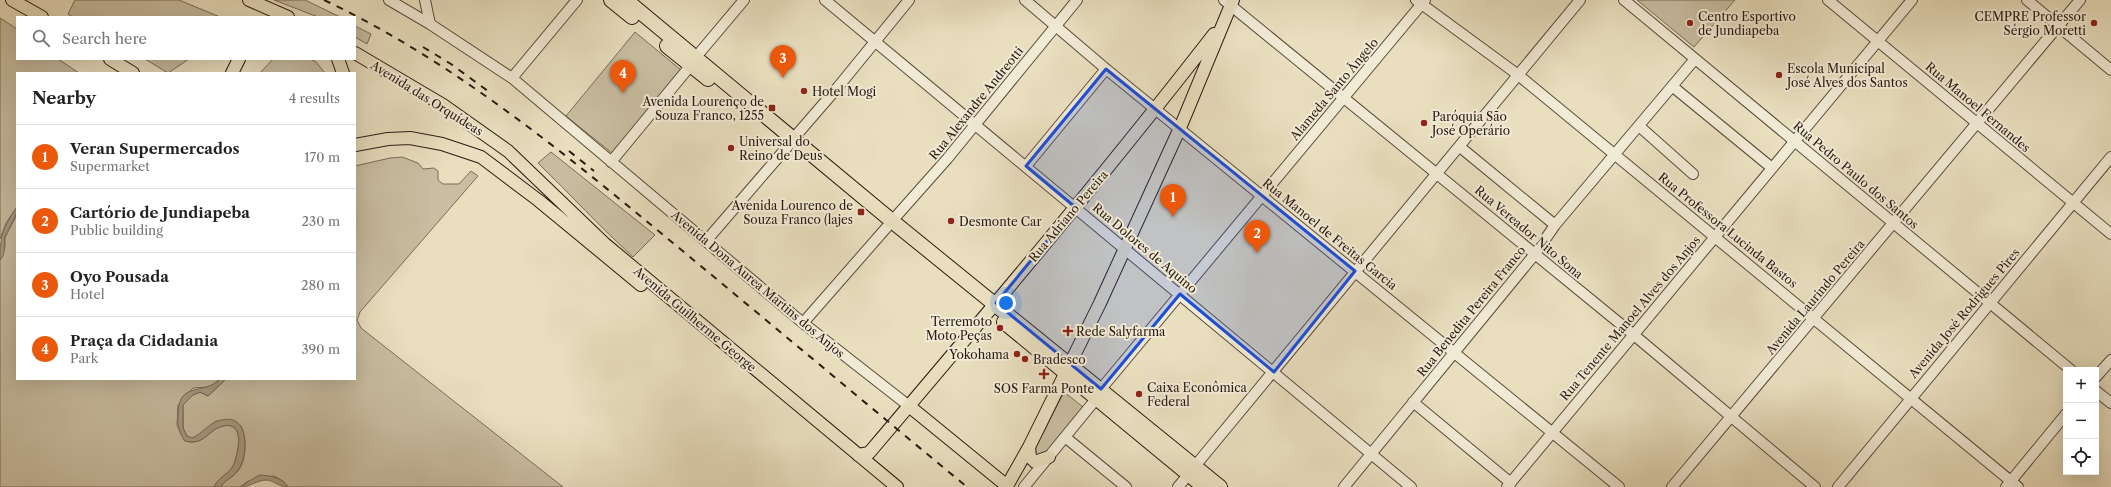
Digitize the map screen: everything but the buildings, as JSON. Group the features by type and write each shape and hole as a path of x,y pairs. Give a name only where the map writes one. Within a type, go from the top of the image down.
{"highway":[{"path":"611,0 641,18 790,142 1192,470 1220,487"},
{"path":"626,0 641,18"},
{"path":"1192,470 1204,487"}],"main road":[{"path":"12,0 40,16"},
{"path":"249,0 286,16"},
{"path":"1007,487 1068,369 1100,303 1180,128 1224,22 1229,2"},
{"name":"Rua Adriano Pereira","path":"866,457 993,307 1156,109 1224,22"},
{"name":"Avenida das Orquídeas","path":"356,54 443,105 499,144"},
{"path":"112,60 131,72"},
{"path":"232,72 238,60"},
{"path":"338,60 343,72"},
{"name":"Avenida das Orquídeas","path":"356,145 388,139 417,139 464,150 488,162"},
{"name":"Avenida Guilherme George","path":"499,144 605,244 866,457 897,487"},
{"name":"Avenida Guilherme George","path":"488,162 548,208 886,487"},
{"name":"Avenida Dona Aurea Martins dos Anjos","path":"909,406 1007,487"},
{"path":"1029,446 1030,457 1035,462 1049,457"}],"street":[{"name":"Avenida Dona Aurea Martins dos Anjos","path":"389,0 430,24 512,78 803,323 909,406"},
{"path":"425,0 430,24"},
{"path":"512,78 577,0"},
{"path":"611,162 744,0"},
{"name":"Rua Dolores de Aquino","path":"825,0 1411,487"},
{"path":"706,241 909,0"},
{"name":"Rua Manoel de Freitas Garcia","path":"1025,0 1106,69 1263,195 1619,487"},
{"name":"Rua Alexandre Andreotti","path":"803,323 975,124 1077,0"},
{"path":"1178,487 1355,272 1438,174 1518,74 1580,0"},
{"name":"Rua Pedro Paulo dos Santos","path":"1624,0 2067,367"},
{"name":"Rua Manoel Fernandes","path":"1828,0 2111,234"},
{"name":"Rua Tenente Manoel Alves dos Anjos","path":"1509,485 1912,0"},
{"path":"2027,0 2111,70"},
{"path":"2059,26 2080,0"},
{"name":"Rua Professora Lucinda Bastos","path":"1421,1 1518,74 1615,155 1716,236 2012,485"},
{"name":"Alameda Santo Ângelo","path":"1024,487 1180,294 1345,97 1421,1"},
{"name":"Rua Vereador Nito Sona","path":"1229,2 1634,335 1815,487"},
{"name":"Avenida Laurindo Pereira","path":"1672,487 2059,26"},
{"name":"Rua Benedita Pereira Franco","path":"1344,487 1535,254 1555,225 1695,58"},
{"path":"1026,166 1106,69"},
{"path":"1672,86 1772,168"},
{"path":"1639,126 1693,174"},
{"path":"1460,147 1555,225"},
{"name":"Avenida José Rodrigues Pires","path":"1838,487 1989,302 2111,157"},
{"path":"2099,374 2111,360"},
{"path":"2099,393 2111,403"},
{"path":"1413,402 1509,485"},
{"path":"2012,485 2063,418"},
{"path":"1065,437 1126,487"}],"highlighted area":[{"path":"1106,69 1355,271 1274,372 1180,294 1101,389 996,303 1075,207 1026,166"}],"shaded area":[{"path":"75,0 179,0 218,16 71,16 68,14"},
{"path":"274,0 305,0 338,16 315,16"},
{"name":"Centro Esportivo de Jundiapeba","path":"1637,0 1735,0 1694,47"},
{"path":"0,18 16,28 16,60 60,60 78,72 16,72 16,208 6,223 0,239"},
{"path":"356,26 371,34 367,44 356,38"},
{"path":"635,32 681,70 612,153 566,116"},
{"path":"147,60 188,60 170,72 166,72"},
{"path":"272,60 313,60 324,72 261,72"},
{"path":"551,152 655,235 633,257 538,163"},
{"path":"402,157 418,163 423,169 434,168 438,171 438,180 443,184 459,184 471,171 478,176 360,312 357,320 361,328 563,487 288,487 283,481 274,476 248,481 240,487 221,487 235,474 243,462 245,443 241,426 216,421 200,435 192,439 187,436 183,428 183,405 193,395 200,392 208,396 225,380 356,380 356,166 390,158"},
{"path":"16,209 16,213 4,239 4,251 0,260 3,232"},
{"path":"16,216 16,380 219,380 210,387 193,388 178,405 177,425 185,441 192,442 202,440 213,431 223,426 235,428 238,433 239,439 234,464 214,487 0,487 0,260 5,247 5,238"},
{"path":"219,380 225,380 208,396 200,392 193,395 183,405 183,428 187,436 192,438 213,423 221,420 230,419 237,422 241,428 245,443 243,460 236,473 221,487 214,487 230,470 234,464 237,453 239,439 235,428 223,426 213,431 202,440 192,442 185,441 178,426 179,404 182,397 193,390 214,384"},
{"path":"1064,392 1083,407 1047,452 1035,456 1035,449"},
{"path":"259,475 271,476 282,481 288,487 267,480 240,487"}],"railway":[{"path":"324,0 372,24 418,51 462,80 549,143 632,209 967,487"},
{"path":"423,47 451,64 492,94"},
{"path":"569,151 594,171"}],"place":[{"name":"Centro Esportivo de Jundiapeba","path":"1690,23"},
{"name":"CEMPRE Professor Sérgio Moretti","path":"2094,23"},
{"name":"Escola Municipal José Alves dos Santos","path":"1779,75"},
{"name":"Oyo Pousada","path":"783,78"},
{"name":"Hotel Mogi","path":"804,91"},
{"name":"Praça da Cidadania","path":"623,93"},
{"name":"Avenida Lourenço de Souza Franco, 1255","path":"772,108"},
{"name":"Paróquia São José Operário","path":"1424,123"},
{"name":"Universal do Reino de Deus","path":"731,148"},
{"name":"Avenida Lourenco de Souza Franco (lajes","path":"861,212"},
{"name":"Veran Supermercados","path":"1173,217"},
{"name":"Desmonte Car","path":"951,221"},
{"name":"Cartório de Jundiapeba","path":"1257,253"},
{"name":"Terremoto Moto Peças","path":"1000,328"},
{"name":"Rede Salyfarma","path":"1068,331"},
{"name":"Yokohama","path":"1017,354"},
{"name":"Bradesco","path":"1025,359"},
{"name":"SOS Farma Ponte","path":"1044,374"},
{"name":"Caixa Econômica Federal","path":"1139,394"}]}
